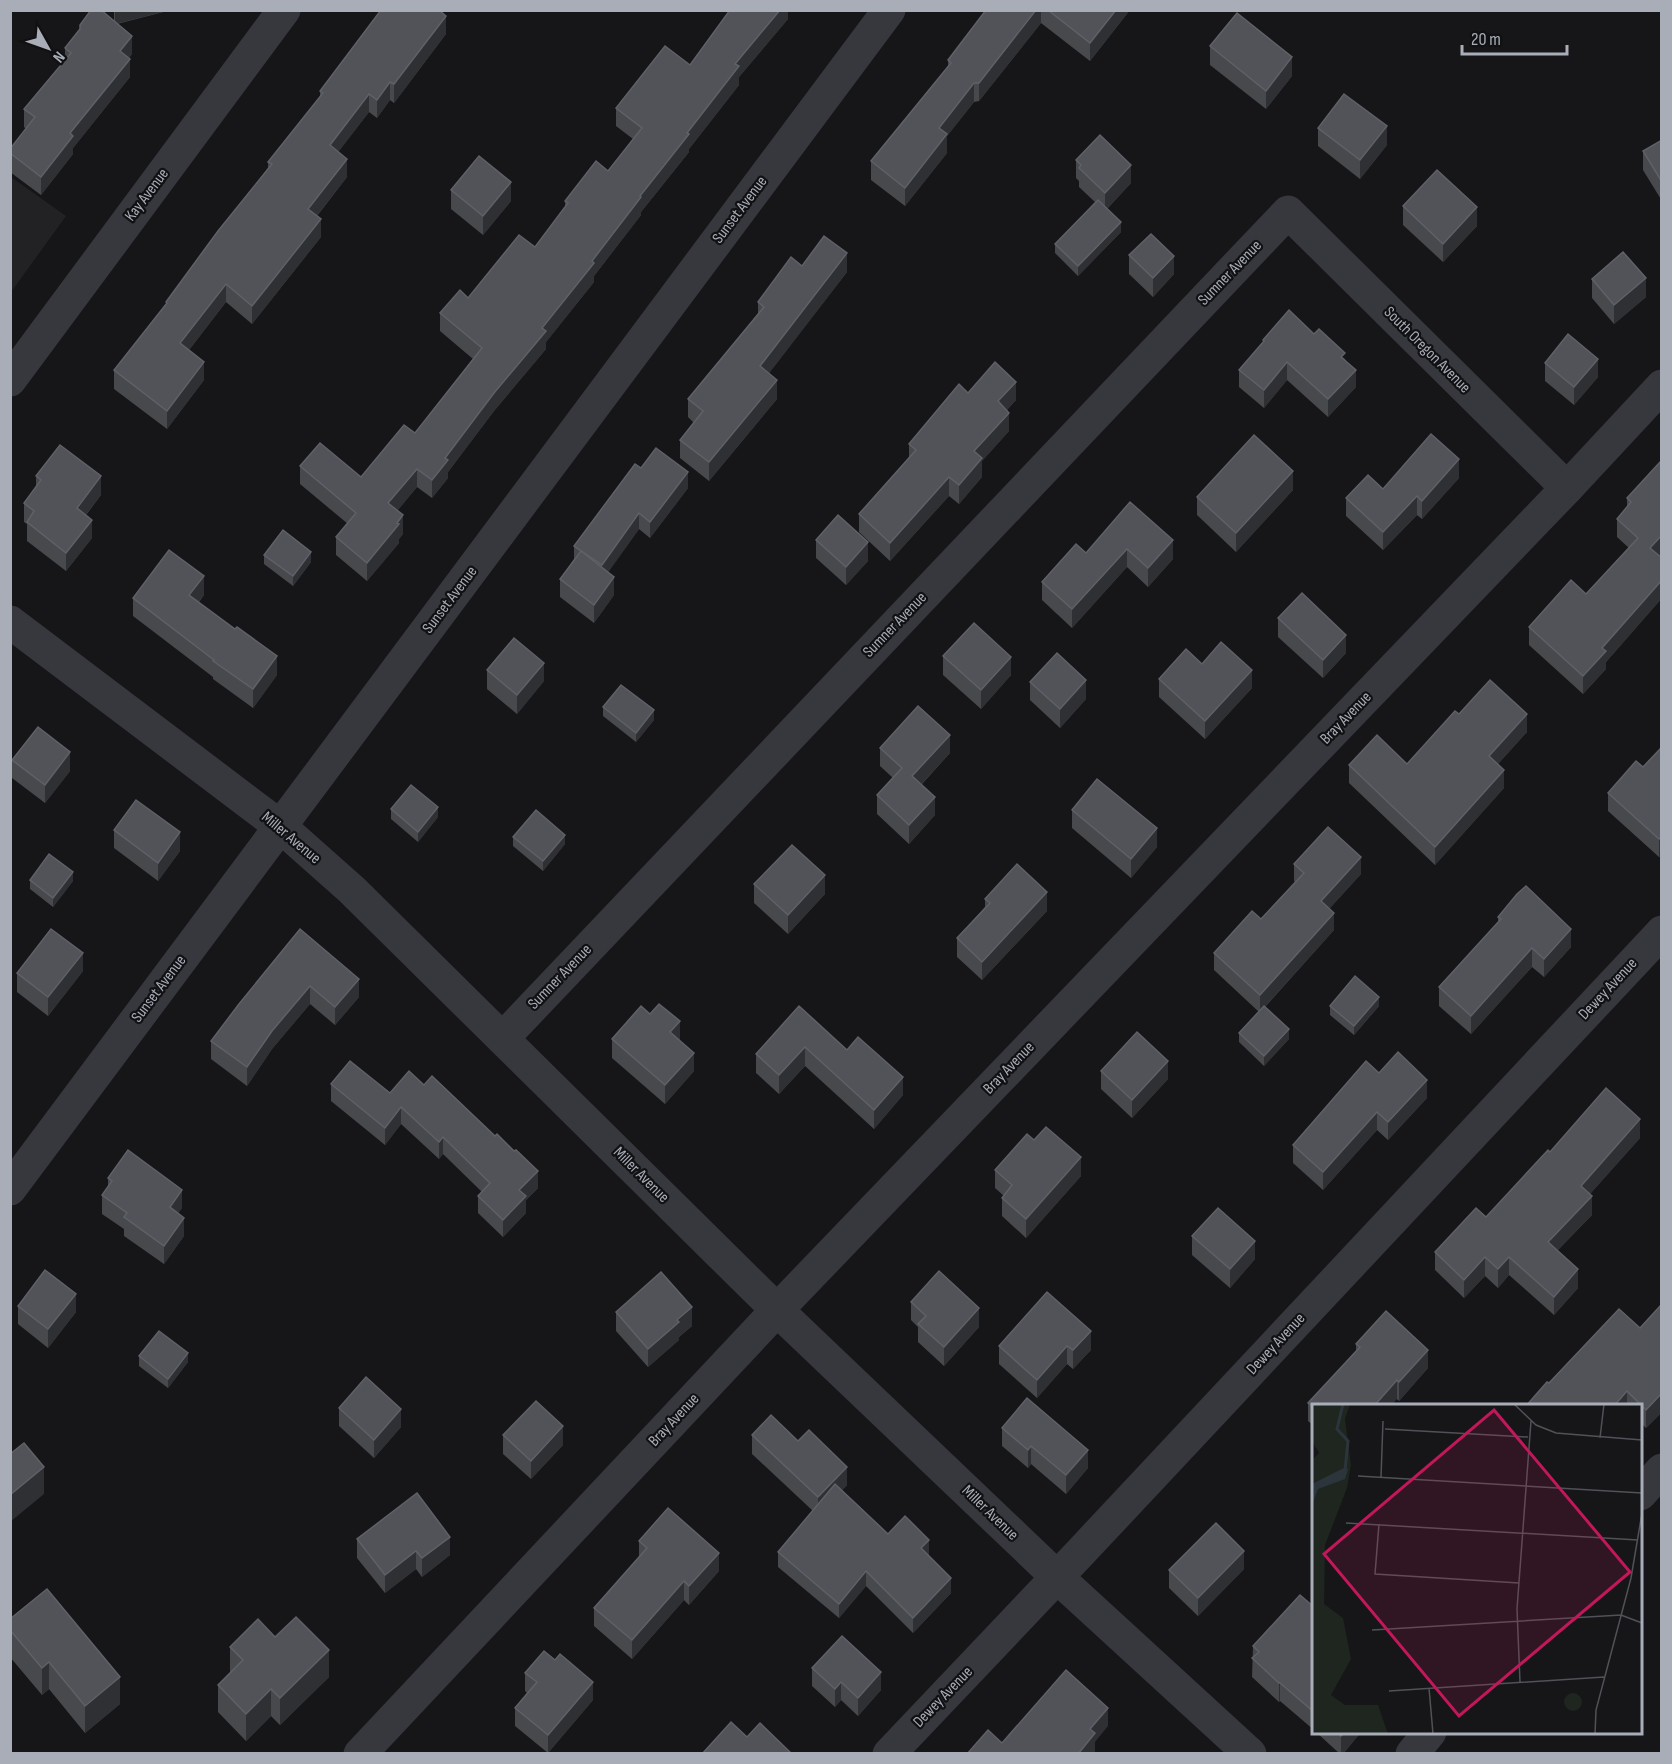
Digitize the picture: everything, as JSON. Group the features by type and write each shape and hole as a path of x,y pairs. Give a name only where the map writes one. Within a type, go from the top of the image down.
{"street":[{"name":"Kay Avenue","path":"10,380 284,10"},
{"name":"Sunset Avenue","path":"10,1189 889,10"},
{"name":"South Oregon Avenue","path":"1288,212 1566,488"},
{"name":"Sumner Avenue","path":"502,1038 1288,212"},
{"name":"Bray Avenue","path":"360,1754 777,1310 1662,386"},
{"name":"Miller Avenue","path":"10,621 281,827 352,890 777,1310 1057,1577 1250,1754"},
{"name":"Dewey Avenue","path":"889,1754 1662,932"},
{"path":"1642,1493 1662,1470"},
{"path":"1412,1754 1428,1734"}],"shaded area":[{"path":"11,177 66,216 11,292"}],"building":[{"path":"91,10 101,10 132,36 120,51 130,59 70,133 73,136 41,177 10,153 10,149 35,117 24,109 71,53 65,48"},
{"path":"381,10 439,10 446,16 394,84 390,82 377,100 369,94 330,145 347,159 308,209 321,219 252,306 226,284 180,343 204,362 167,411 114,370 167,303 218,231 272,164 268,162 323,93 320,91"},
{"path":"730,10 780,10 735,64 739,66 592,261 594,263 542,328 546,331 494,393 445,458 448,460 432,480 417,469 388,503 403,515 397,523 399,524 367,563 336,537 356,513 300,466 320,443 361,477 404,425 415,433 482,348 440,313 460,290 468,298 519,235 535,247 568,203 565,201 596,161 608,171 642,128 616,108 665,46 690,65"},
{"path":"986,10 1036,10 979,83 974,83 939,128 947,134 905,188 871,161 951,63 948,60"},
{"path":"1048,10 1116,10 1090,43"},
{"path":"1237,13 1292,57 1266,91 1210,46"},
{"path":"1344,94 1387,126 1360,160 1318,128"},
{"path":"1100,135 1131,165 1105,193 1079,168 1081,165 1076,160"},
{"path":"1662,140 1662,182 1643,151"},
{"path":"479,156 511,182 483,216 451,190"},
{"path":"1437,170 1477,207 1443,244 1403,206"},
{"path":"1098,200 1121,222 1078,266 1055,244"},
{"path":"1151,234 1174,256 1153,278 1129,255"},
{"path":"824,236 847,253 760,366 777,380 709,462 680,440 703,411 688,399 764,307 758,302 791,257 802,266"},
{"path":"1623,252 1646,278 1614,305 1592,279"},
{"path":"1289,310 1314,334 1319,329 1345,353 1341,357 1356,370 1328,399 1287,362 1264,390 1239,370"},
{"path":"1568,334 1598,359 1574,387 1545,363"},
{"path":"995,362 1016,382 998,401 1009,413 974,451 982,458 959,485 949,477 890,543 859,514 916,450 909,444 959,384 968,393"},
{"path":"1431,434 1459,459 1422,501 1417,496 1383,532 1346,498 1368,475 1383,489"},
{"path":"1254,435 1293,471 1236,533 1197,497"},
{"path":"60,445 101,476 77,508 92,520 66,553 27,522 34,511 24,503 41,480 36,476"},
{"path":"656,448 688,472 650,522 639,513 602,565 574,546 635,464 641,468"},
{"path":"1662,460 1662,535 1650,548 1662,558 1662,580 1602,648 1606,651 1583,676 1529,627 1571,580 1586,594 1638,538 1617,519 1631,502 1627,498"},
{"path":"1130,502 1173,540 1148,568 1127,549 1072,609 1042,582 1076,544 1086,553"},
{"path":"838,515 868,542 846,567 816,540"},
{"path":"283,530 311,552 293,576 264,555"},
{"path":"169,550 204,576 189,595 277,656 253,689 213,661 133,598"},
{"path":"581,551 614,577 594,605 560,579"},
{"path":"1302,593 1346,635 1323,660 1278,618"},
{"path":"974,623 1011,657 981,690 943,656"},
{"path":"514,638 544,663 517,695 487,670"},
{"path":"1221,642 1252,670 1205,721 1159,679 1186,649 1202,664"},
{"path":"1057,653 1086,680 1060,709 1030,682"},
{"path":"1490,680 1527,714 1489,756 1504,770 1435,847 1349,765 1377,735 1407,764 1455,711 1459,714"},
{"path":"621,685 654,710 636,733 603,707"},
{"path":"918,706 950,735 912,776 935,797 909,825 877,795 902,768 880,748"},
{"path":"38,727 70,752 45,785 12,760"},
{"path":"1662,747 1662,836 1659,839 1608,793 1636,761 1643,767"},
{"path":"1097,779 1157,828 1131,859 1072,810"},
{"path":"411,785 438,807 418,832 391,809"},
{"path":"136,800 180,832 158,863 114,830"},
{"path":"536,810 565,835 543,861 513,837"},
{"path":"1328,827 1361,857 1321,901 1334,913 1260,995 1214,953 1252,911 1261,919 1304,873 1294,864"},
{"path":"792,845 825,875 788,915 754,884"},
{"path":"49,854 73,872 53,898 30,880"},
{"path":"1017,864 1047,892 982,962 957,938 990,903 985,899"},
{"path":"1526,886 1571,929 1544,959 1532,948 1471,1016 1439,987 1501,919 1498,917"},
{"path":"51,929 83,953 48,997 17,973"},
{"path":"300,929 359,979 335,1007 310,986 272,1031 247,1067 211,1041"},
{"path":"1355,976 1379,997 1354,1026 1330,1006"},
{"path":"659,1004 680,1021 670,1032 694,1053 665,1085 612,1039 641,1006 650,1014"},
{"path":"799,1006 847,1050 858,1037 903,1077 874,1110 805,1047 779,1075 756,1054"},
{"path":"1264,1006 1289,1029 1264,1056 1239,1033"},
{"path":"1137,1032 1168,1061 1132,1100 1101,1071"},
{"path":"1398,1052 1427,1080 1388,1122 1377,1112 1323,1172 1293,1145 1366,1061 1379,1073"},
{"path":"350,1061 390,1093 409,1071 424,1085 432,1076 495,1136 497,1134 538,1171 519,1190 526,1196 503,1220 478,1196 490,1183 443,1137 439,1142 401,1107 385,1128 331,1084"},
{"path":"1606,1088 1640,1119 1581,1186 1592,1196 1548,1242 1578,1269 1554,1297 1509,1257 1498,1269 1485,1257 1464,1280 1435,1252 1476,1208 1486,1217 1548,1150 1550,1152"},
{"path":"1046,1127 1081,1157 1026,1219 1002,1198 1012,1185 995,1170 1027,1134 1034,1140"},
{"path":"128,1150 182,1190 170,1207 184,1218 164,1246 124,1217 127,1213 102,1195 112,1181 108,1178"},
{"path":"1218,1208 1255,1241 1230,1269 1192,1236"},
{"path":"45,1270 76,1294 48,1329 18,1306"},
{"path":"939,1271 979,1308 944,1347 918,1324 926,1316 911,1302"},
{"path":"661,1272 692,1307 677,1320 679,1322 648,1349 616,1312"},
{"path":"1047,1292 1091,1331 1073,1350 1067,1346 1037,1380 999,1346"},
{"path":"1662,1304 1662,1393 1646,1410 1627,1391 1616,1404 1528,1404 1619,1309 1640,1328"},
{"path":"1386,1311 1428,1350 1376,1404 1312,1404 1312,1406 1308,1403 1360,1347 1356,1344"},
{"path":"159,1331 188,1353 168,1379 139,1356"},
{"path":"366,1377 401,1409 374,1440 339,1408"},
{"path":"1027,1398 1088,1450 1066,1475 1031,1446 1028,1450 1002,1428"},
{"path":"536,1401 563,1426 531,1461 503,1435"},
{"path":"771,1415 798,1441 809,1430 847,1467 818,1497 752,1435"},
{"path":"24,1443 44,1467 10,1495 10,1454"},
{"path":"835,1484 888,1534 905,1516 929,1540 921,1548 951,1578 913,1618 866,1571 839,1604 778,1552"},
{"path":"417,1493 450,1537 422,1558 416,1551 385,1575 357,1539"},
{"path":"668,1508 719,1553 689,1586 684,1581 632,1640 594,1608 647,1548 639,1541"},
{"path":"1216,1523 1244,1551 1198,1598 1169,1570"},
{"path":"47,1589 120,1677 85,1706 49,1662 42,1668 10,1630 10,1619"},
{"path":"1300,1595 1312,1605 1312,1710 1252,1658 1259,1652 1253,1646"},
{"path":"296,1617 329,1650 280,1698 271,1689 246,1714 218,1685 243,1660 230,1647 258,1619 275,1637"},
{"path":"842,1636 881,1672 858,1698 841,1682 835,1689 812,1668"},
{"path":"544,1651 555,1660 560,1654 593,1682 548,1735 515,1708 537,1682 525,1673"},
{"path":"1066,1670 1108,1708 1090,1729 1095,1733 1078,1754 967,1754 988,1730 1002,1743"},
{"path":"731,1722 747,1737 760,1723 792,1754 702,1754"}]}
